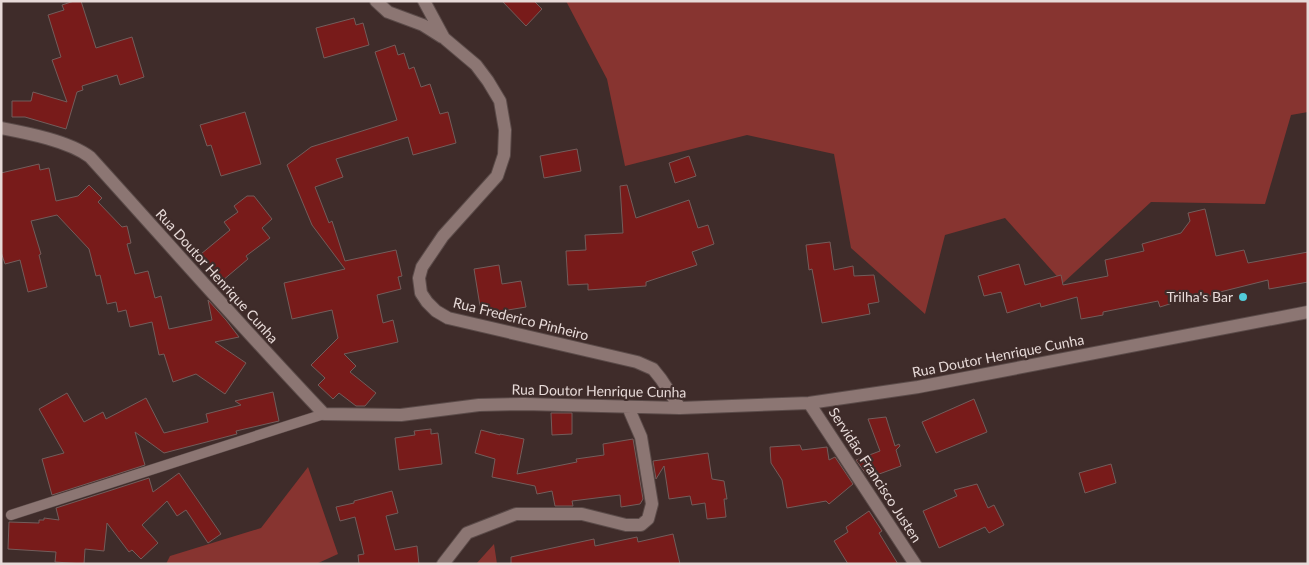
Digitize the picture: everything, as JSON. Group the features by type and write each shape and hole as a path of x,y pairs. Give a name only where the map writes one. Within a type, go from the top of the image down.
{"street":[{"path":"376,1 388,12 423,25 444,38"},
{"name":"Rua Frederico Pinheiro","path":"424,1 444,38 476,65 488,81 500,101 505,130 504,155 497,176 443,236 422,267 419,278 421,292 427,302 436,311 456,321 637,362 652,369 662,379 680,408"},
{"name":"Rua Doutor Henrique Cunha","path":"1,128 27,133 78,149 90,157 241,326 324,414 401,415 479,405 524,404 680,408 809,404 918,387 1308,312"},
{"name":"Servidão Francisco Justen","path":"809,404 915,564"},
{"path":"442,564 467,533 516,514 582,514 626,525 641,525 648,519 652,504 641,437 628,407"}],"lane":[{"path":"11,515 324,414"}],"shaded area":[{"path":"566,1 1308,1 1308,112 1291,115 1265,204 1151,202 1063,283 1005,218 945,235 925,314 851,248 834,154 747,135 625,166 607,79"},
{"path":"308,467 338,554 316,564 166,564 170,556 261,528"},
{"path":"494,544 497,564 476,564"}],"building":[{"path":"81,1 96,48 132,37 144,77 120,85 117,75 82,86 83,90 77,92 66,129 25,117 12,117 12,101 31,101 33,92 67,102 52,60 61,57 48,15 64,10 62,5"},
{"path":"502,1 534,1 542,9 526,26"},
{"path":"354,18 356,25 363,23 369,45 324,58 316,28"},
{"path":"395,45 398,55 404,53 409,69 414,67 421,87 430,84 440,114 448,112 456,143 413,155 408,137 336,159 343,177 315,187 329,223 332,221 345,261 396,250 402,276 398,277 401,289 377,295 383,323 393,320 398,342 344,354 356,366 350,372 376,393 365,406 356,406 339,393 333,399 318,385 325,378 311,365 338,338 332,310 292,319 284,283 345,269 312,225 287,165 311,147 397,120 375,52"},
{"path":"245,112 261,164 221,176 211,145 207,146 200,125"},
{"path":"577,149 581,171 544,178 540,156"},
{"path":"689,156 696,176 675,183 669,163"},
{"path":"39,164 40,170 49,168 56,201 78,196 89,185 102,198 98,202 122,227 127,226 131,243 127,244 135,274 148,271 155,298 161,296 169,329 212,320 208,300 226,320 239,337 215,342 246,363 225,394 196,374 173,382 164,354 159,355 152,322 130,327 126,310 118,312 116,302 107,304 100,275 96,276 89,249 57,215 31,221 41,254 39,255 47,287 28,292 20,260 5,264 1,252 1,173"},
{"path":"627,185 636,218 689,200 698,228 708,225 714,244 692,252 697,265 646,282 646,286 588,290 588,284 568,285 566,251 586,250 585,235 623,233 620,186"},
{"path":"247,196 254,196 272,219 262,228 270,238 246,256 248,259 222,281 201,254 230,230 224,222 238,212 234,206"},
{"path":"1205,209 1216,256 1244,250 1248,263 1308,252 1308,282 1269,289 1268,280 1216,293 1216,295 1179,301 1160,307 1158,301 1103,312 1103,315 1081,319 1077,297 1041,307 1040,303 1007,313 1001,292 984,296 978,276 1019,264 1025,285 1061,275 1063,285 1108,276 1105,260 1144,251 1142,244 1181,233 1190,221 1188,213"},
{"path":"830,242 834,270 853,266 854,276 874,275 879,302 868,304 870,314 822,323 812,269 809,270 806,245"},
{"path":"499,265 502,284 521,281 526,307 490,313 488,304 480,306 474,269"},
{"path":"273,392 279,421 236,431 237,434 164,453 135,432 145,465 52,495 42,459 64,453 39,409 67,393 84,422 103,412 106,419 146,398 164,433 208,422 206,414 241,405 235,401"},
{"path":"974,399 987,432 936,453 922,422"},
{"path":"551,413 572,413 572,434 552,435"},
{"path":"886,417 895,446 899,444 900,446 896,450 901,466 871,477 869,472 866,474 856,460 880,451 868,419"},
{"path":"431,429 431,434 438,433 442,464 399,470 395,438 415,435 414,431"},
{"path":"481,430 524,439 517,474 577,462 576,459 604,455 603,444 633,439 643,499 640,504 621,507 620,495 572,501 573,506 555,506 552,491 537,494 535,486 492,477 495,459 475,453"},
{"path":"800,445 802,450 827,447 829,460 835,457 853,484 829,504 826,501 787,508 782,480 771,463 770,447"},
{"path":"708,453 712,479 724,481 727,499 724,499 726,517 707,519 705,503 692,505 690,496 669,499 664,466 656,479 653,461"},
{"path":"1111,464 1116,483 1085,493 1079,473"},
{"path":"179,473 221,534 208,543 186,510 177,516 167,501 142,525 158,543 141,559 132,550 129,552 107,523 104,551 85,549 84,564 55,562 56,552 8,549 9,522 39,523 39,520 44,520 44,518 59,520 56,508 149,478 153,492"},
{"path":"977,484 988,508 994,505 1004,525 989,533 985,527 939,548 923,511 957,496 954,490"},
{"path":"392,491 398,513 386,516 395,550 417,546 419,564 359,564 358,555 364,554 355,517 340,521 336,507"},
{"path":"869,511 882,531 879,533 898,564 848,564 834,541 848,532 846,527"},
{"path":"673,534 680,564 511,564 511,557 594,539 595,546 637,537 638,542"}],"place":[{"name":"Trilha's Bar","path":"1243,297"}]}
